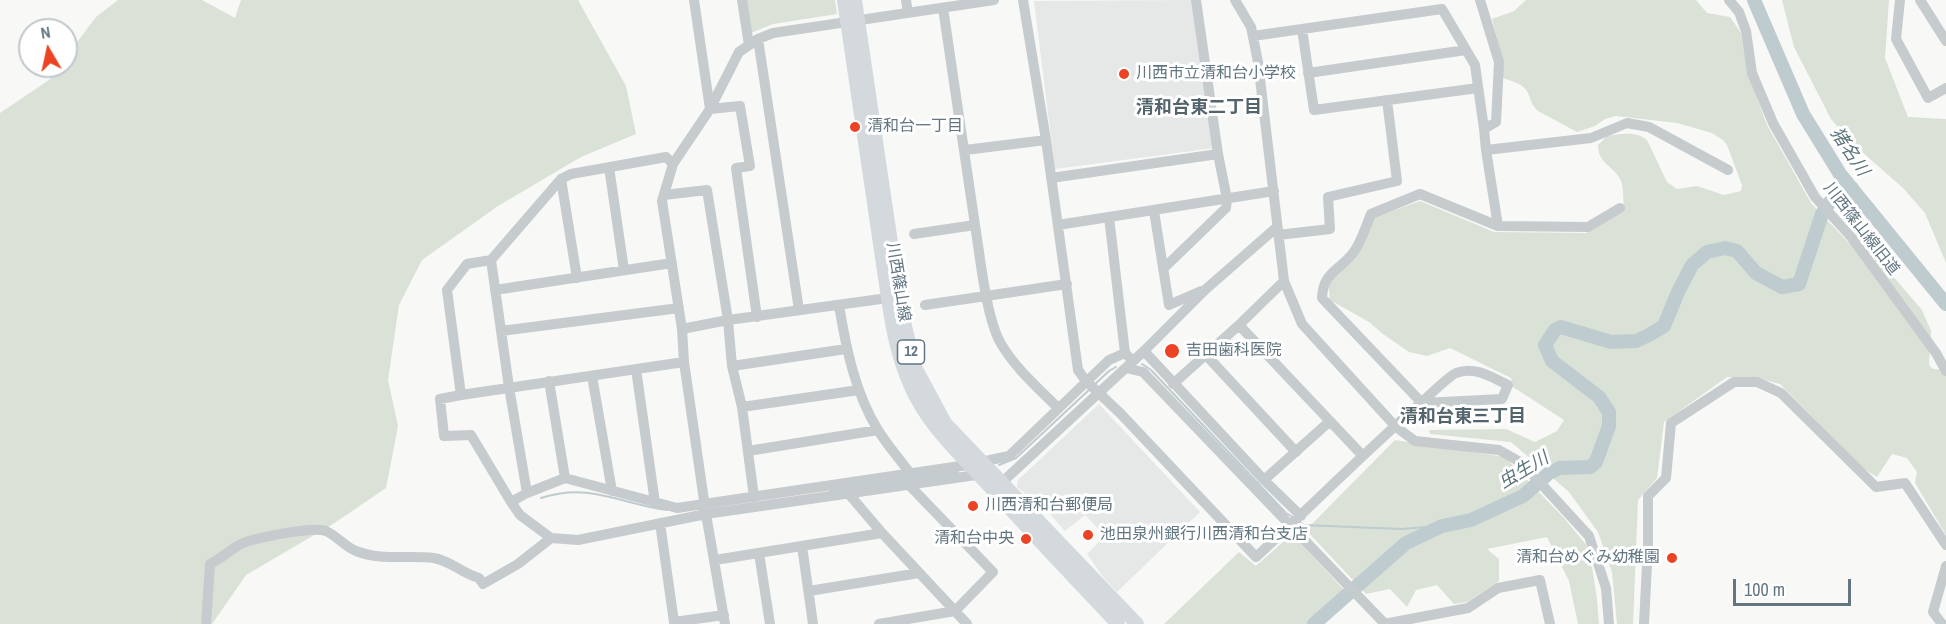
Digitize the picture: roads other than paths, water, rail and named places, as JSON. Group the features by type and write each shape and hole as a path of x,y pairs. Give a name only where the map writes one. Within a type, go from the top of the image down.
{"main road":[{"name":"川西篠山線","path":"844,0 853,21 907,339 915,367 945,423 979,469"},
{"name":"川西篠山線","path":"855,0 853,21 888,298 898,352 915,396 933,426 1137,624"},
{"name":"川西篠山線","path":"998,487 1118,624"}],"street":[{"path":"694,0 710,109"},
{"path":"742,0 753,42 799,310"},
{"path":"906,0 908,13"},
{"path":"660,523 674,622 724,619 705,508 684,362 682,329 662,201 673,164 710,109 739,52 753,42 773,33 994,0"},
{"path":"1023,0 1046,140 1078,370 1256,557 1362,455 1396,426 1422,403 1455,373 1479,371 1508,385 1502,399 1422,403 1322,298 1322,286 1328,276 1354,252 1371,214 1420,194 1498,226 1588,227 1620,208"},
{"path":"1163,269 1226,208 1227,199 1218,154 1196,0"},
{"path":"1235,0 1251,27 1253,36 1284,281 1302,324 1396,426 1416,441 1499,450 1522,463 1589,536 1606,588 1609,624"},
{"path":"1480,0 1499,62 1497,122 1484,129"},
{"name":"川西篠山線旧道","path":"1729,0 1739,12 1746,30 1752,73 1773,123 1815,197 1852,238 1936,353 1946,371"},
{"path":"1900,0 1896,39 1928,98 1946,88"},
{"path":"1920,0 1945,38"},
{"path":"943,8 975,225 987,296 999,341 1020,369 1058,408"},
{"path":"1253,36 1442,9 1474,65 1498,226"},
{"path":"1302,29 1314,110 1478,88"},
{"path":"1308,73 1466,50"},
{"path":"511,502 565,478 677,508 705,508 909,485 979,469 1010,456 1058,408 1130,364 1206,289 1277,231 1330,229 1328,197 1397,181 1387,100"},
{"path":"710,109 740,106 750,166 736,168 757,316"},
{"path":"1486,150 1591,138 1627,123 1649,127 1728,170"},
{"path":"965,150 1046,140"},
{"path":"1051,178 1218,154"},
{"path":"461,395 447,290 467,264 491,260 561,179 571,174 666,157 673,164"},
{"path":"609,167 624,270"},
{"path":"561,179 577,278"},
{"path":"664,195 707,190 728,320 732,366 742,407 754,497"},
{"path":"1058,225 1274,192"},
{"path":"1154,211 1169,305 1206,289"},
{"path":"1109,217 1125,353 1130,364 1143,372 1295,521"},
{"path":"914,234 975,225"},
{"path":"491,260 527,493"},
{"path":"495,290 672,263"},
{"path":"1173,384 1284,281"},
{"path":"926,305 1067,285"},
{"path":"682,329 728,320 888,298"},
{"path":"839,305 846,349 859,390 878,430 909,472"},
{"path":"501,331 679,308"},
{"path":"1239,325 1362,455"},
{"path":"732,366 846,349"},
{"path":"1144,351 1264,480 1379,622 1468,608 1498,588 1540,580 1550,624"},
{"path":"998,487 1092,387 1109,360 1125,353"},
{"path":"1206,355 1296,452"},
{"path":"684,362 440,399 444,436 471,435 520,515 551,538 578,540 660,523 705,508 754,497 909,472 979,469"},
{"path":"636,369 655,503"},
{"path":"592,376 612,491"},
{"path":"549,381 565,478"},
{"path":"1644,624 1648,496 1666,478 1671,423 1734,382 1757,382 1780,393 1876,487 1905,483 1946,545"},
{"path":"742,407 859,390"},
{"path":"1264,480 1330,421"},
{"path":"748,450 878,430"},
{"path":"879,624 955,611 993,572 909,485"},
{"path":"848,493 882,534 967,624"},
{"path":"207,624 210,564 226,556 239,545 254,539 314,530 325,531 356,551 377,556 435,558 469,576 479,578 483,585 518,564 551,538"},
{"path":"715,560 882,534"},
{"path":"802,546 813,624"},
{"path":"759,553 770,624"},
{"path":"1942,624 1933,612 1946,566"},
{"path":"809,591 919,573"}],"waterway":[{"name":"猪名川","path":"1754,0 1803,114 1840,174 1946,304"},
{"name":"虫生川","path":"1314,624 1406,543 1442,526 1471,520 1523,496 1549,473 1560,468 1590,467 1596,462 1609,426 1609,412 1599,397 1552,361 1545,345 1555,330 1561,327 1611,342 1636,341 1649,335 1664,326 1692,265 1707,252 1725,248 1737,251 1756,273 1782,287 1799,284 1822,214 1829,203 1852,188"},
{"path":"1142,364 1151,370 1286,513 1294,518"},
{"path":"1094,385 1116,367"},
{"path":"999,465 1016,458 1090,389"},
{"path":"830,491 958,472"},
{"path":"541,498 575,492 590,493 667,510"},
{"path":"1298,521 1304,525 1401,529 1442,526"}],"place":[{"name":"川西市立清和台小学校","path":"1124,74"},
{"name":"清和台一丁目","path":"855,127"},
{"name":"吉田歯科医院","path":"1172,351"},
{"name":"川西清和台郵便局","path":"973,506"},
{"name":"池田泉州銀行川西清和台支店","path":"1088,535"},
{"name":"清和台中央","path":"1026,539"},
{"name":"清和台めぐみ幼稚園","path":"1672,558"}],"district":[{"name":"清和台東二丁目","path":"1199,108"},
{"name":"清和台東三丁目","path":"1463,417"}]}
